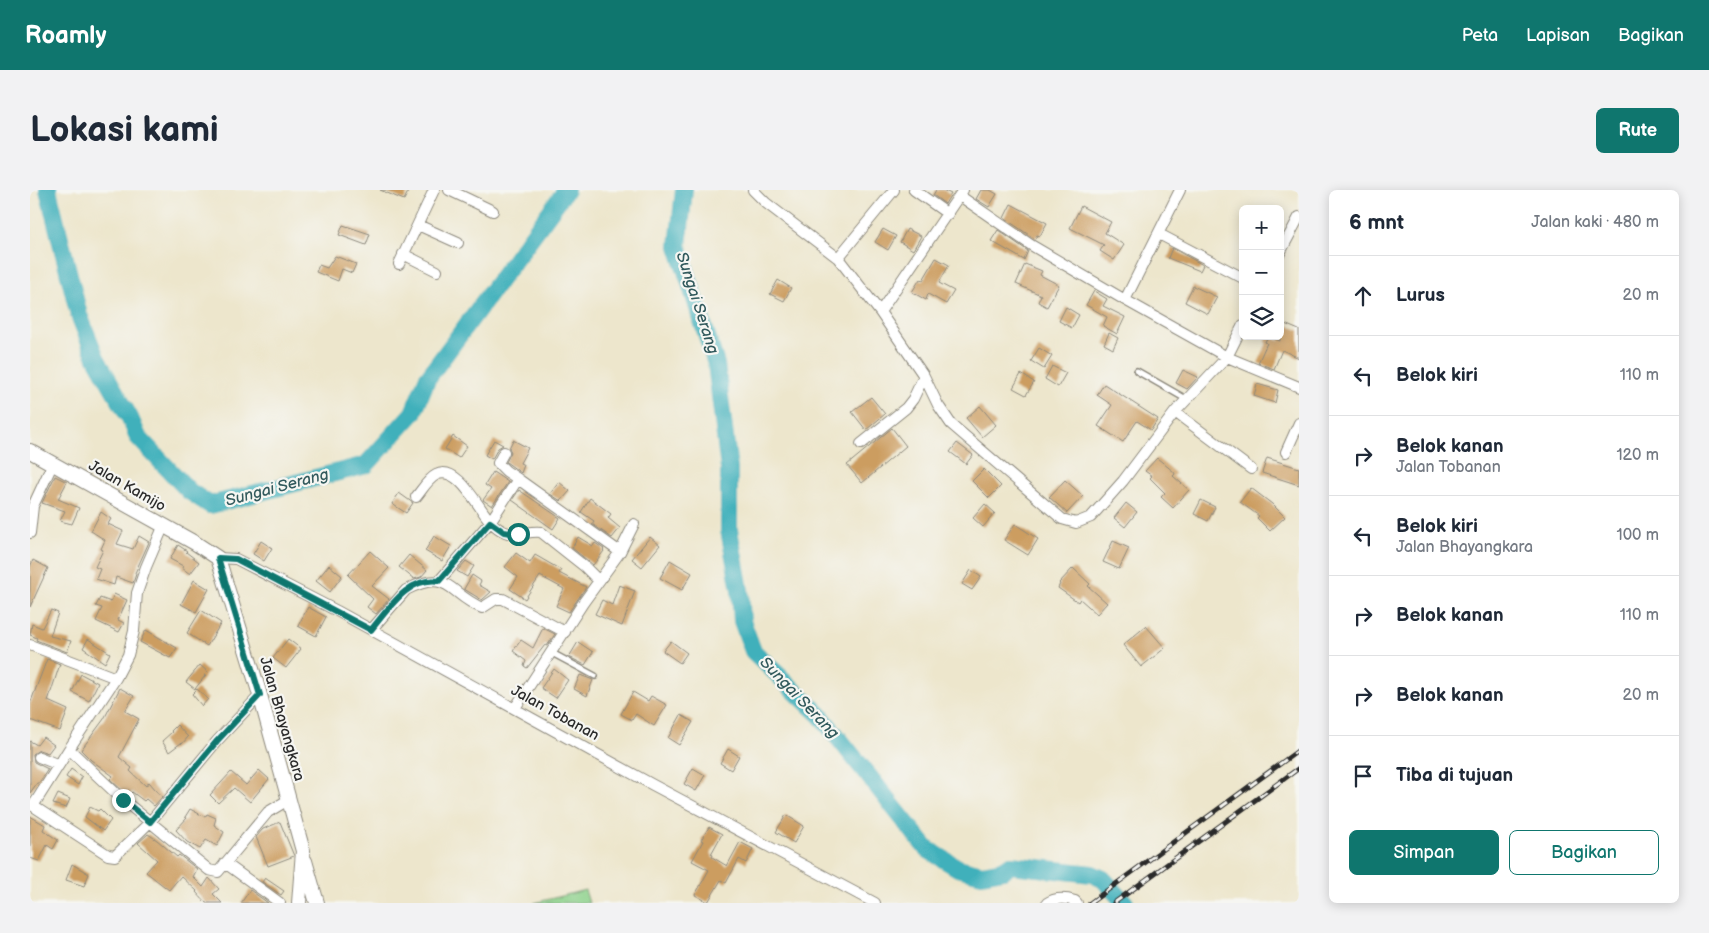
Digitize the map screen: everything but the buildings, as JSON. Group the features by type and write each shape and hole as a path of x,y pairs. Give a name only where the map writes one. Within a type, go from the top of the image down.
{"main road":[{"name":"Jalan Kamijo","path":"30,451 164,525 212,554"},
{"name":"Jalan Bhayangkara","path":"212,554 260,695 302,851 299,903"},
{"path":"302,851 317,903"}],"street":[{"path":"399,264 434,190"},
{"path":"449,190 493,211"},
{"path":"753,190 766,203 838,258 895,331 924,376 938,405 951,424 1062,518 1076,523 1091,517 1123,481 1175,412 1227,357 1239,333"},
{"path":"838,258 894,190"},
{"path":"914,190 948,214"},
{"path":"1125,300 1180,190"},
{"path":"880,312 962,193 1031,245 1125,300 1227,357 1299,387"},
{"path":"1282,250 1299,217"},
{"path":"418,225 458,243"},
{"path":"1159,234 1239,276"},
{"path":"403,254 436,271"},
{"path":"861,444 906,408 924,376"},
{"path":"1175,412 1251,470"},
{"path":"1286,452 1299,423"},
{"path":"504,452 498,463 506,471 620,552"},
{"path":"30,533 33,506 54,463"},
{"path":"416,497 434,476 440,473 458,479 490,522 497,528 511,534 541,532 584,566 599,581"},
{"path":"439,581 490,522 518,479"},
{"path":"515,708 620,552 634,524"},
{"path":"164,525 137,593 134,631 128,655 116,678 32,808 108,855 118,854 150,822 217,741 260,695"},
{"name":"Jalan Tobanan","path":"212,554 236,559 371,630 875,903"},
{"path":"371,630 406,590 424,583 439,581 482,608 496,599 503,599 565,632"},
{"path":"30,645 116,678"},
{"path":"69,749 123,800 209,870 218,872 268,812 288,800"},
{"path":"38,757 59,765"},
{"path":"225,863 280,903"},
{"path":"1047,903 1053,899 1065,898 1077,903"}],"lane":[{"path":"1137,371 1186,399"},
{"path":"552,653 595,676"}],"green space":[{"path":"585,890 589,903 534,903"}],"waterway":[{"name":"Sungai Serang","path":"48,190 79,315 96,358 130,418 138,437 189,491 210,505 366,465 413,413 427,379 566,190"},
{"name":"Sungai Serang","path":"684,190 678,246 716,364 729,469 729,530 740,590 742,621 753,651 820,715 927,849 958,868 982,874 1003,870 1011,865 1092,874 1103,879 1125,903"}],"railway":[{"path":"1090,903 1299,750"},
{"path":"1114,903 1299,768"}],"route":[{"path":"123,800 150,822 217,741 260,695 218,558 236,559 371,630 406,590 431,581 439,581 490,522 504,532 518,534"}]}
